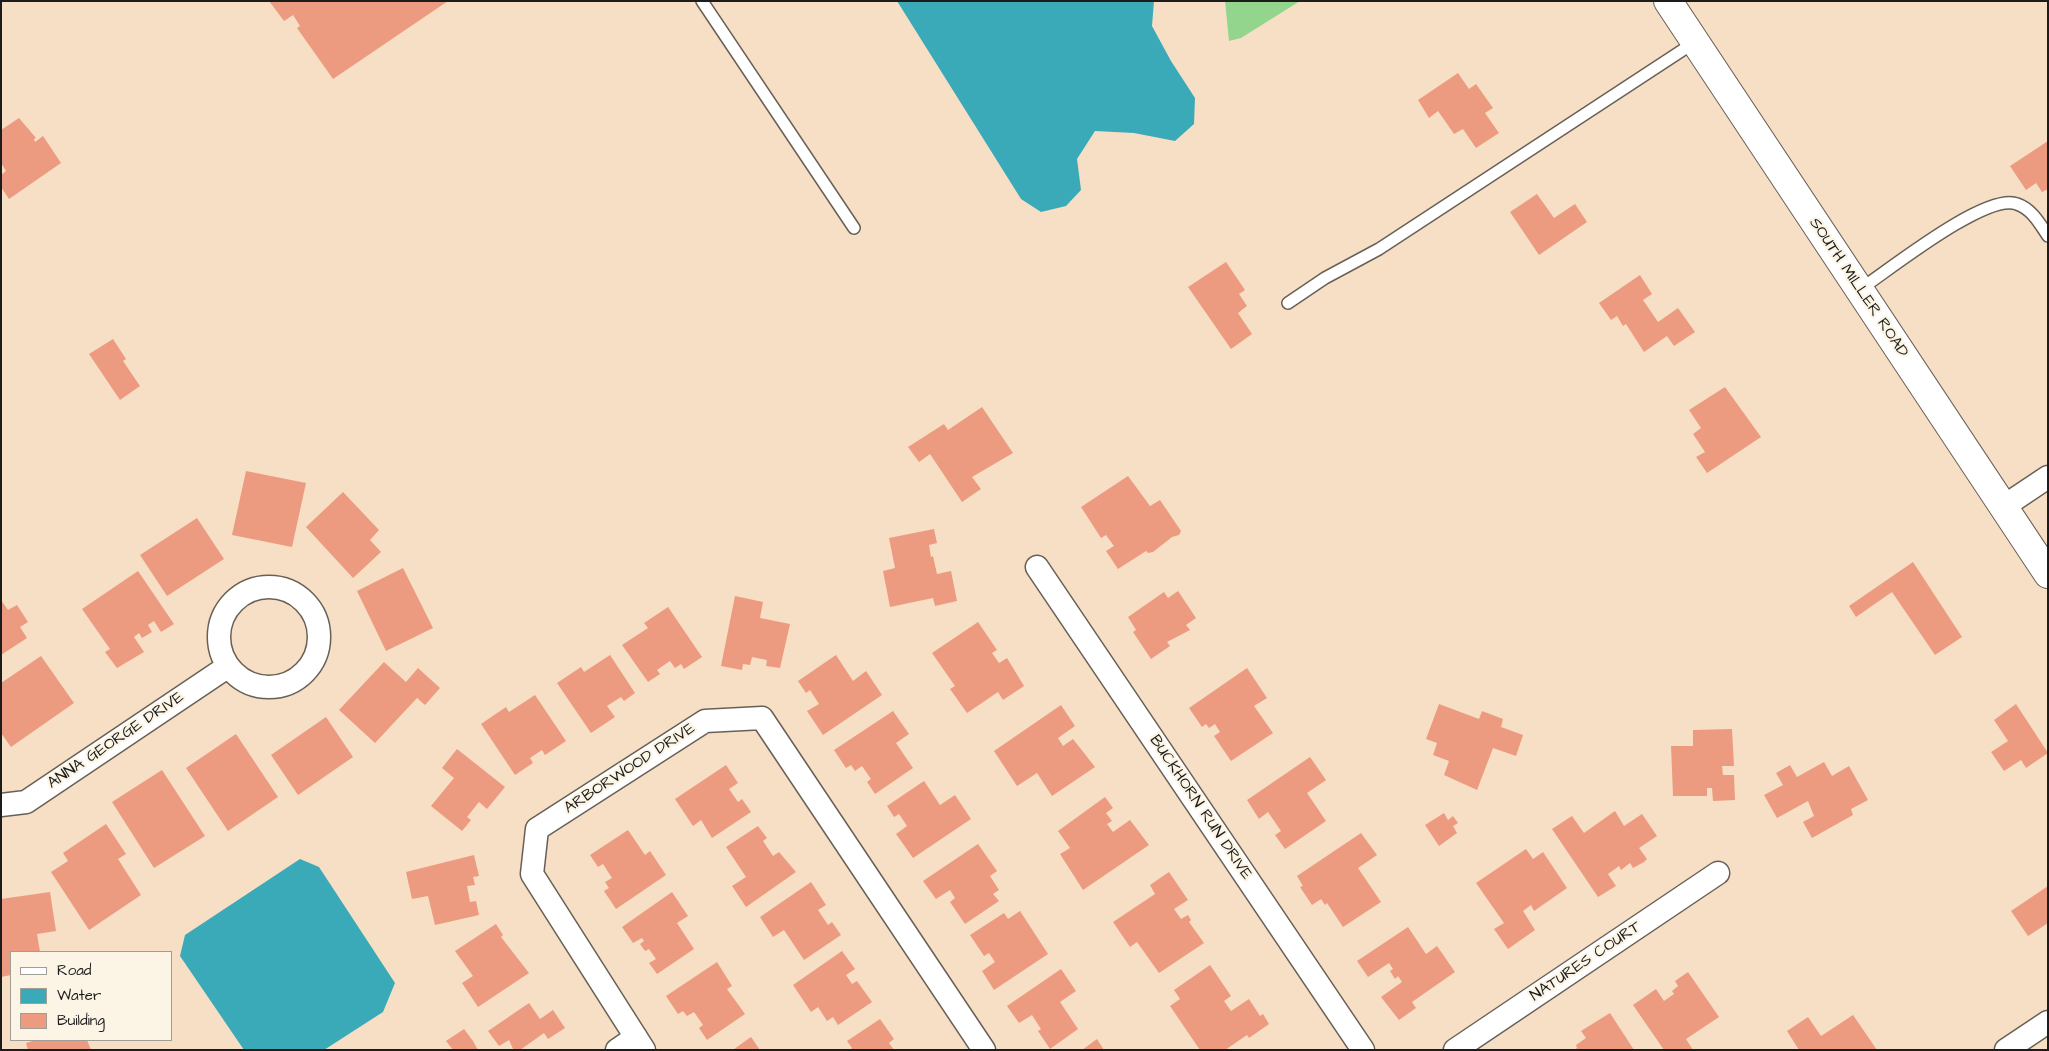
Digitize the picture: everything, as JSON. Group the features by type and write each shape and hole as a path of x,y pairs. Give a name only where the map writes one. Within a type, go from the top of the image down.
{"street":[{"name":"SOUTH MILLER ROAD","path":"1668,1 2048,574"},
{"path":"2003,507 2048,477"},
{"name":"BUCKHORN RUN DRIVE","path":"1037,566 1363,1050"},
{"path":"274,587 298,596 308,605 319,627 320,640 318,652 304,674 283,686 258,687 246,683 228,667 220,649 219,630 222,618 238,597 255,589 274,587"},
{"name":"ANNA GEORGE DRIVE","path":"1,805 26,802 228,667"},
{"name":"ARBORWOOD DRIVE","path":"640,1043 532,874 537,829 705,721 762,718 984,1050"},
{"name":"NATURES COURT","path":"1455,1050 1718,873"},
{"path":"2006,1050 2048,1022"},
{"path":"617,1050 640,1043"}],"lane":[{"path":"702,1 854,228"},
{"path":"1288,303 1325,278 1379,249 1695,42"},
{"path":"1859,290 1968,216 1997,203 2016,203 2032,213 2048,236"}],"green space":[{"path":"1225,1 1300,1 1241,38 1229,41"}],"water":[{"path":"897,1 1154,1 1152,26 1171,61 1195,98 1194,124 1175,141 1134,133 1095,131 1077,159 1081,190 1066,206 1041,212 1021,199"},
{"path":"300,859 319,867 395,983 383,1012 324,1050 244,1050 180,956 185,935"}],"building":[{"path":"269,1 448,1 333,79 297,28 300,26 293,15 284,21"},
{"path":"1458,73 1469,89 1476,84 1493,108 1485,113 1499,133 1476,148 1463,129 1454,134 1438,111 1429,118 1418,100"},
{"path":"19,118 36,138 34,139 35,142 43,136 61,163 9,199 1,187 1,175 6,171 1,163 1,130"},
{"path":"2048,141 2048,189 2042,192 2036,183 2026,190 2010,166"},
{"path":"1537,194 1554,218 1575,204 1587,222 1539,255 1510,212"},
{"path":"1226,262 1245,290 1239,294 1247,306 1238,313 1252,334 1231,349 1188,287"},
{"path":"1640,275 1652,294 1643,300 1658,322 1678,308 1695,332 1674,346 1667,336 1644,352 1626,324 1623,326 1617,316 1611,320 1599,303"},
{"path":"113,339 126,359 123,361 140,386 120,400 89,354"},
{"path":"1725,387 1761,437 1707,473 1696,457 1705,452 1693,434 1701,428 1689,410"},
{"path":"982,407 1013,453 972,477 981,489 962,502 930,454 919,462 908,447 944,424 948,430"},
{"path":"246,471 306,483 292,547 232,535"},
{"path":"1128,476 1150,506 1160,500 1181,531 1179,535 1172,537 1153,552 1148,553 1146,551 1118,569 1106,551 1114,546 1106,535 1101,538 1081,507"},
{"path":"343,492 379,530 370,540 381,552 353,578 306,527"},
{"path":"197,518 224,559 167,596 140,555"},
{"path":"934,529 937,543 929,545 931,557 933,556 937,574 951,571 957,601 935,606 933,598 890,607 883,571 895,568 889,538"},
{"path":"1913,562 1962,637 1935,655 1892,592 1856,617 1849,606"},
{"path":"403,568 433,628 386,651 357,591"},
{"path":"138,571 174,624 161,632 154,621 148,625 152,632 142,638 139,633 134,637 144,652 117,668 105,652 110,649 82,609"},
{"path":"1178,591 1196,618 1186,625 1190,630 1167,642 1170,646 1151,659 1133,632 1136,630 1128,617 1164,592 1168,598"},
{"path":"735,596 763,602 760,618 790,624 780,668 766,666 767,660 752,657 750,665 743,664 742,670 721,666"},
{"path":"1,600 8,610 17,605 28,622 20,627 27,638 1,655"},
{"path":"668,607 702,657 684,669 681,664 675,668 670,661 657,670 660,674 648,682 622,645 648,628 644,623"},
{"path":"978,622 997,650 992,653 999,663 1007,658 1024,686 1003,700 998,692 967,713 950,689 955,686 932,653"},
{"path":"610,655 635,693 624,701 621,697 607,706 615,717 591,733 557,683 581,667 584,672"},
{"path":"836,655 853,681 866,671 882,695 823,735 807,711 819,704 810,690 806,693 798,681"},
{"path":"41,656 74,703 11,747 1,733 1,683"},
{"path":"384,662 406,682 418,668 440,688 425,705 417,698 375,743 339,710"},
{"path":"1247,668 1267,698 1254,706 1273,733 1231,761 1214,736 1220,732 1215,724 1209,728 1206,724 1202,727 1189,708"},
{"path":"535,695 566,741 545,755 542,750 530,758 533,763 515,775 481,724 506,707 509,712"},
{"path":"1439,704 1479,719 1482,711 1503,719 1501,727 1523,735 1516,756 1493,748 1477,790 1444,775 1449,761 1433,755 1437,743 1426,739"},
{"path":"2016,704 2048,753 2026,768 2021,760 2004,771 1991,752 2008,741 1994,720"},
{"path":"1061,705 1075,726 1058,738 1063,746 1073,739 1095,767 1052,796 1037,773 1017,786 994,751"},
{"path":"893,711 909,734 896,743 913,768 875,794 867,782 871,779 862,766 855,771 851,765 846,768 834,750"},
{"path":"326,717 353,757 298,795 271,755"},
{"path":"1732,729 1734,766 1722,766 1723,775 1734,775 1735,800 1713,801 1712,788 1707,788 1707,796 1673,796 1671,746 1693,746 1693,730"},
{"path":"236,734 278,797 228,831 186,768"},
{"path":"457,749 505,787 487,809 479,802 467,817 471,820 462,831 431,806 454,778 442,768"},
{"path":"1310,757 1326,780 1307,793 1326,821 1285,849 1275,835 1281,831 1268,812 1259,819 1247,800"},
{"path":"1824,762 1832,776 1849,766 1868,800 1851,809 1853,815 1812,838 1803,822 1814,816 1808,801 1777,818 1764,795 1783,785 1776,773 1790,765 1797,777"},
{"path":"726,765 738,783 729,789 738,802 742,799 751,812 712,838 701,820 693,826 675,799"},
{"path":"162,770 205,836 154,868 112,802"},
{"path":"924,781 940,805 955,795 971,819 913,858 896,834 907,826 899,814 894,817 887,806"},
{"path":"1105,797 1113,808 1106,813 1112,821 1107,824 1113,832 1130,820 1149,845 1083,890 1060,854 1070,848 1058,831"},
{"path":"1615,811 1624,826 1642,814 1657,836 1639,848 1647,859 1644,862 1633,868 1630,863 1621,870 1619,866 1608,874 1616,886 1598,897 1552,829 1572,816 1584,833"},
{"path":"1444,813 1448,820 1453,816 1458,823 1453,826 1457,833 1439,846 1425,825"},
{"path":"106,824 126,854 118,859 141,895 89,930 51,872 68,861 63,853"},
{"path":"758,826 767,838 763,841 773,856 779,852 796,872 746,907 732,886 746,877 726,847"},
{"path":"628,830 645,855 650,851 666,875 616,909 604,891 609,888 605,882 612,878 603,864 598,867 590,855"},
{"path":"1361,833 1377,855 1358,868 1381,902 1343,927 1327,903 1325,905 1321,899 1312,905 1300,887 1303,886 1297,876"},
{"path":"978,844 997,871 990,876 999,890 993,894 999,901 965,924 950,902 955,898 950,890 936,899 923,881"},
{"path":"1526,849 1533,859 1543,852 1567,888 1534,911 1531,905 1523,911 1535,930 1508,949 1494,929 1504,923 1476,883"},
{"path":"474,855 479,876 473,877 475,885 467,886 470,902 476,901 479,915 435,925 428,896 412,899 406,872"},
{"path":"1169,872 1188,900 1174,909 1181,919 1188,915 1191,920 1189,922 1204,943 1159,973 1137,942 1130,947 1113,922 1155,894 1150,885"},
{"path":"811,882 826,905 818,910 828,925 832,922 841,935 804,960 784,930 773,937 760,917"},
{"path":"2048,886 2048,923 2028,936 2011,911"},
{"path":"50,892 56,931 37,934 40,951 10,951 10,975 1,977 1,899"},
{"path":"672,892 688,916 677,923 694,949 657,974 649,963 656,959 649,949 645,951 640,944 644,941 642,938 633,943 622,927"},
{"path":"1020,911 1048,954 994,990 982,971 995,962 989,953 984,956 970,935 1004,913 1008,919"},
{"path":"496,924 503,935 501,937 529,973 478,1007 462,983 473,976 455,951"},
{"path":"1408,927 1426,954 1437,946 1455,972 1412,1002 1416,1008 1399,1020 1381,997 1402,982 1398,976 1395,979 1390,971 1393,969 1389,963 1368,977 1357,961"},
{"path":"842,951 855,969 846,975 852,984 857,981 872,1002 838,1025 833,1017 827,1021 818,1007 811,1012 793,985"},
{"path":"717,962 732,986 727,989 745,1014 707,1040 699,1028 703,1025 694,1012 687,1016 683,1011 678,1014 666,996"},
{"path":"1210,965 1231,996 1224,1001 1231,1011 1249,999 1260,1016 1263,1014 1269,1024 1249,1038 1247,1035 1225,1050 1200,1050 1170,1006 1180,999 1174,990"},
{"path":"1061,969 1076,991 1060,1002 1078,1029 1050,1049 1038,1031 1041,1029 1032,1015 1019,1023 1007,1006"},
{"path":"1688,972 1719,1017 1686,1039 1693,1050 1664,1050 1633,1005 1656,989 1664,1001 1674,994 1672,991 1678,986 1675,981"},
{"path":"529,1003 540,1019 553,1010 565,1028 548,1039 544,1033 520,1050 513,1049 509,1040 499,1046 488,1031"},
{"path":"1610,1013 1634,1050 1574,1050 1577,1048 1576,1045 1586,1038 1581,1031"},
{"path":"1853,1015 1877,1050 1799,1050 1787,1031 1808,1017 1821,1036"},
{"path":"880,1019 894,1039 889,1043 894,1050 850,1050 852,1048 847,1041"},
{"path":"464,1029 478,1050 453,1050 446,1041"},
{"path":"751,1037 760,1050 733,1050 741,1044"},
{"path":"1097,1039 1104,1050 1082,1050"},
{"path":"33,1041 87,1041 91,1050 28,1050 26,1043"}]}
